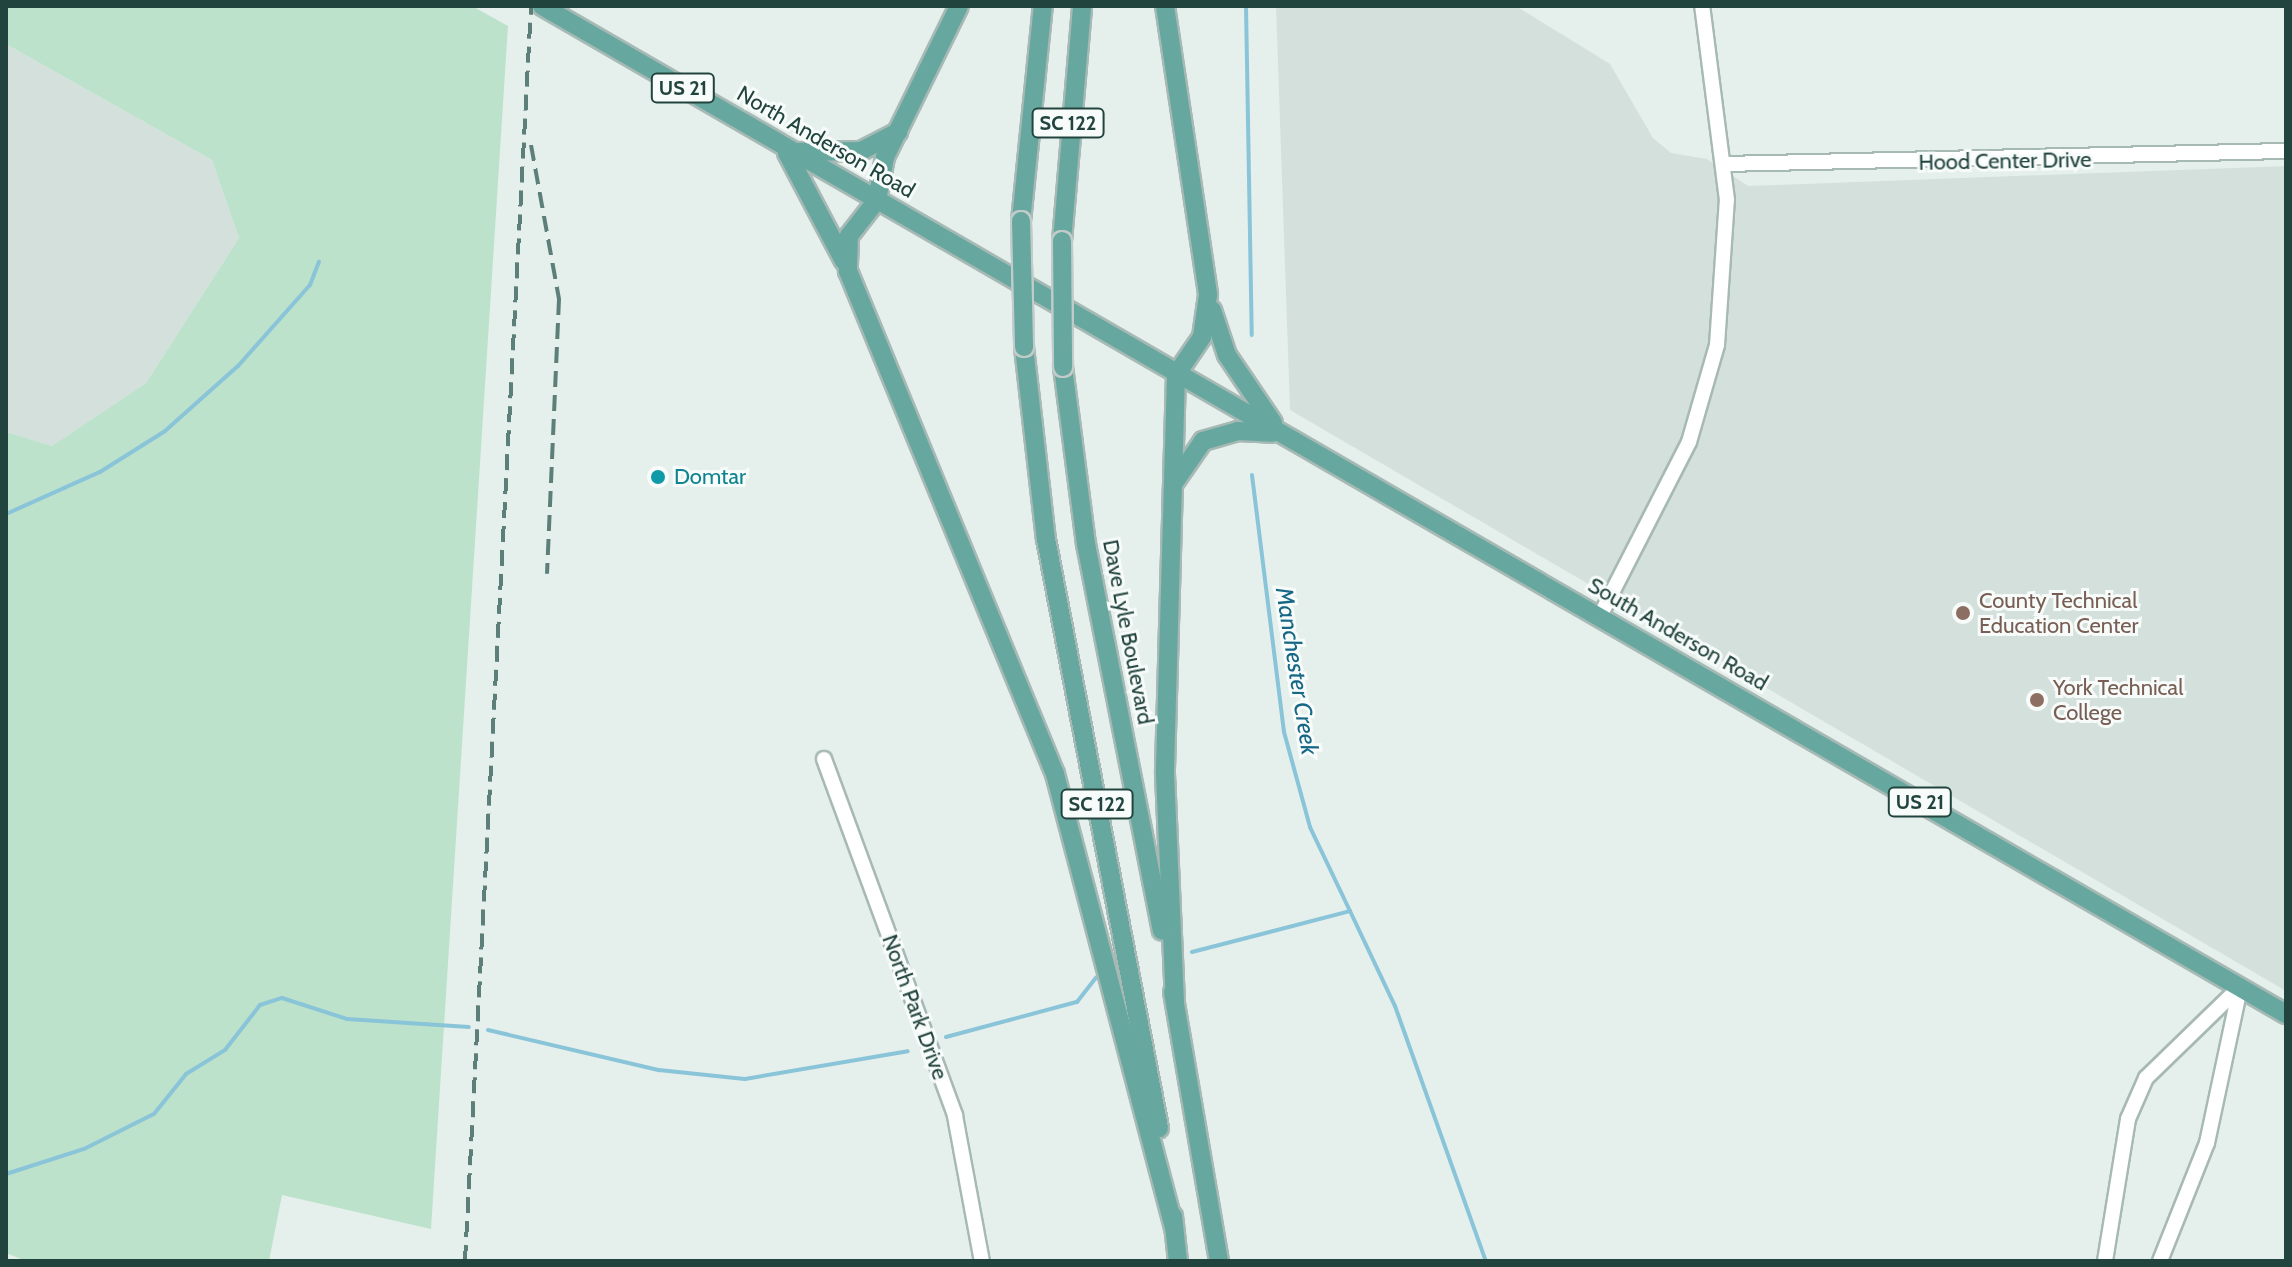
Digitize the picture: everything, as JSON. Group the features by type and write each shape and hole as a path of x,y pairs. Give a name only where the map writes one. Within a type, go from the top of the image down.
{"main road":[{"name":"North Anderson Road","path":"542,6 786,150 1046,294"},
{"path":"848,271 849,236 877,200 882,165 959,6"},
{"name":"SC 122","path":"1043,6 1021,221 1024,347 1046,539 1178,1261"},
{"name":"Dave Lyle Boulevard","path":"1082,6 1062,241 1063,367 1086,544 1175,1002 1219,1261"},
{"path":"1165,6 1208,295 1227,355 1282,435"},
{"path":"786,150 843,154 900,130"},
{"path":"786,150 848,271 1055,774 1174,1227"},
{"name":"South Anderson Road","path":"1046,294 1176,375 1600,616 2286,1014"},
{"path":"1175,1002 1165,774 1170,497 1176,375 1202,337 1208,295"},
{"path":"1170,497 1181,465 1203,441 1238,431 1282,435"}],"street":[{"path":"1600,616 1670,486 1705,396 1724,292 1724,164 1702,6"},
{"name":"Hood Center Drive","path":"1724,164 2286,151"},
{"name":"North Park Drive","path":"824,759 955,1116 982,1261"},
{"path":"2105,1261 2128,1119 2146,1078 2240,987"},
{"path":"2160,1261 2207,1143 2240,987"}],"shaded area":[{"name":"York Technical College","path":"1276,6 1516,6 1610,64 1653,138 1671,153 1707,159 1748,186 2286,166 2286,991 1290,410"},
{"path":"6,44 212,160 239,238 146,383 52,446 6,432"}],"green space":[{"path":"6,6 472,6 508,26 431,1229 282,1195 269,1261 26,1261 6,1253 6,432 52,446 146,383 239,238 212,160 6,44"}],"waterway":[{"name":"Manchester Creek","path":"1246,6 1252,335"},
{"path":"6,514 100,472 165,431 238,366 310,285 319,262"},
{"name":"Manchester Creek","path":"1192,952 1350,911 1310,827 1284,732 1252,475"},
{"name":"Manchester Creek","path":"1350,911 1395,1006 1486,1261"},
{"path":"946,1037 1077,1002 1096,978"},
{"path":"6,1174 84,1149 154,1114 186,1074 225,1050 260,1005 282,998 347,1019 469,1027"},
{"path":"488,1030 659,1070 745,1079 908,1051"}],"railway":[{"path":"465,1261 531,6"},
{"path":"531,145 559,299 547,574"}],"place":[{"name":"Domtar","path":"658,477"},
{"name":"County Technical Education Center","path":"1963,613"},
{"name":"York Technical College","path":"2037,700"}]}
